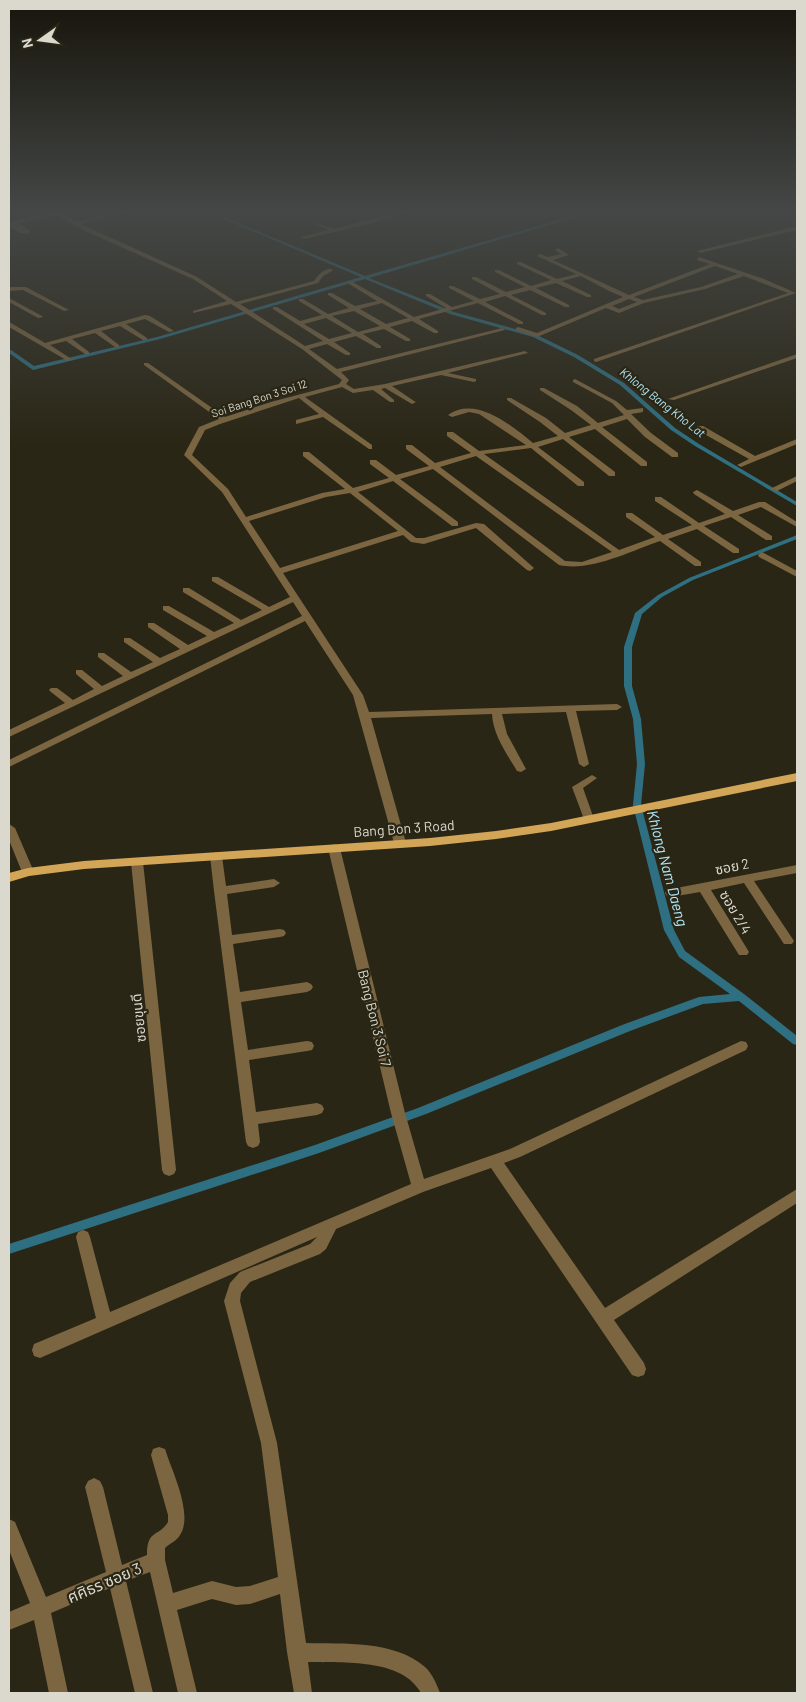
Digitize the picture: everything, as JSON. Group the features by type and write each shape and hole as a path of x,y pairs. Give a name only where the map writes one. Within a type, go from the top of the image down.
{"main road":[{"name":"Bang Bon 3 Road","path":"9,878 28,872 84,864 137,862 496,835 589,819 797,777"}],"street":[{"path":"25,288 66,310"},
{"path":"210,288 337,371 346,380 342,384 353,392 387,386 525,353"},
{"path":"195,312 290,288"},
{"path":"361,288 436,332"},
{"path":"454,288 537,335 651,288"},
{"path":"495,288 544,314"},
{"path":"304,348 530,288"},
{"path":"533,288 567,306"},
{"path":"573,288 589,296"},
{"path":"606,288 642,302"},
{"path":"606,306 619,311 642,302 701,288"},
{"path":"781,288 795,294"},
{"path":"330,294 408,340"},
{"path":"596,360 795,294"},
{"path":"428,295 451,309"},
{"path":"260,296 269,301"},
{"path":"9,300 40,317"},
{"path":"301,300 378,347"},
{"path":"346,303 360,300"},
{"path":"299,323 383,301"},
{"path":"274,308 348,354"},
{"path":"44,345 146,317 171,331"},
{"path":"9,324 68,359"},
{"path":"121,324 145,339"},
{"path":"337,371 502,330"},
{"path":"96,331 117,346"},
{"path":"68,338 87,353"},
{"path":"672,399 797,356"},
{"path":"146,364 224,419"},
{"path":"442,372 454,378 474,380"},
{"path":"575,381 614,402 648,435 675,455"},
{"name":"Soi Bang Bon 3 Soi 12","path":"342,384 224,419 202,430 188,456 225,492 353,687 365,715 400,843"},
{"path":"387,386 412,402"},
{"path":"374,387 392,401"},
{"path":"542,389 574,408 644,464"},
{"path":"300,396 369,447"},
{"path":"509,399 564,435 612,474"},
{"path":"452,415 467,410 478,411 509,429 581,484"},
{"path":"243,520 325,495 354,490 478,453 532,446 597,426 640,410"},
{"path":"299,422 325,414"},
{"path":"700,428 755,459"},
{"path":"450,434 617,552"},
{"path":"741,465 797,441"},
{"path":"409,447 562,562 583,564 763,504 797,525"},
{"path":"306,454 354,490 414,540 424,541 476,525 481,526 530,568"},
{"path":"373,462 455,524"},
{"path":"774,489 797,478"},
{"path":"697,492 769,538"},
{"path":"658,499 736,551"},
{"path":"629,515 698,564"},
{"path":"277,572 405,532"},
{"path":"762,555 797,574"},
{"path":"215,579 268,610"},
{"path":"186,590 240,624"},
{"path":"9,734 294,598"},
{"path":"166,608 214,636"},
{"path":"9,764 306,617"},
{"path":"151,625 187,649"},
{"path":"127,640 159,662"},
{"path":"101,655 130,676"},
{"path":"79,672 101,690"},
{"path":"54,690 72,704"},
{"path":"365,715 617,707"},
{"path":"570,708 584,764"},
{"path":"497,710 497,718 503,736 521,769"},
{"path":"589,819 577,787 592,778"},
{"path":"9,828 28,872"},
{"name":"Bang Bon 3 Soi 7","path":"334,848 398,1112 419,1187"},
{"path":"216,856 253,1142"},
{"name":"ซอยขุนดี","path":"137,862 169,1170"},
{"name":"ซอย 2","path":"672,893 747,879 795,873"},
{"path":"747,879 788,941"},
{"path":"220,891 274,883"},
{"name":"ซอย 2/4","path":"704,887 743,952"},
{"path":"227,940 280,933"},
{"path":"234,998 307,987"},
{"path":"242,1056 307,1046"},
{"path":"40,1350 419,1187 496,1161 741,1046"},
{"path":"250,1119 318,1109"},
{"path":"496,1161 638,1369"},
{"path":"603,1318 797,1195"},
{"path":"303,1693 269,1443 260,1402 235,1315 233,1292 245,1278 315,1249 321,1244 331,1224"},
{"path":"83,1237 105,1322"},
{"path":"156,1560 156,1544 172,1533 177,1523 177,1515 159,1455"},
{"path":"94,1487 144,1693"},
{"path":"9,1528 41,1608 58,1693"},
{"name":"ศศิธร ซอย 3","path":"9,1621 156,1560 187,1693"},
{"path":"176,1601 212,1590 236,1596 250,1595 287,1583"},
{"path":"296,1652 390,1660 407,1665 420,1674 431,1693"}],"waterway":[{"path":"9,351 33,368 158,338 328,288"},
{"name":"Khlong Bang Kho Lat","path":"391,288 452,313 535,336 576,356 622,384 673,429 797,504"},
{"name":"Khlong Nam Daeng","path":"741,997 682,954 669,930 637,805 641,764 637,719 628,686 628,647 639,613 660,596 691,579 797,537"},
{"path":"9,1249 315,1150 422,1111 626,1028 702,1000 741,997"},
{"name":"Khlong Nam Daeng","path":"741,997 797,1041"}]}
